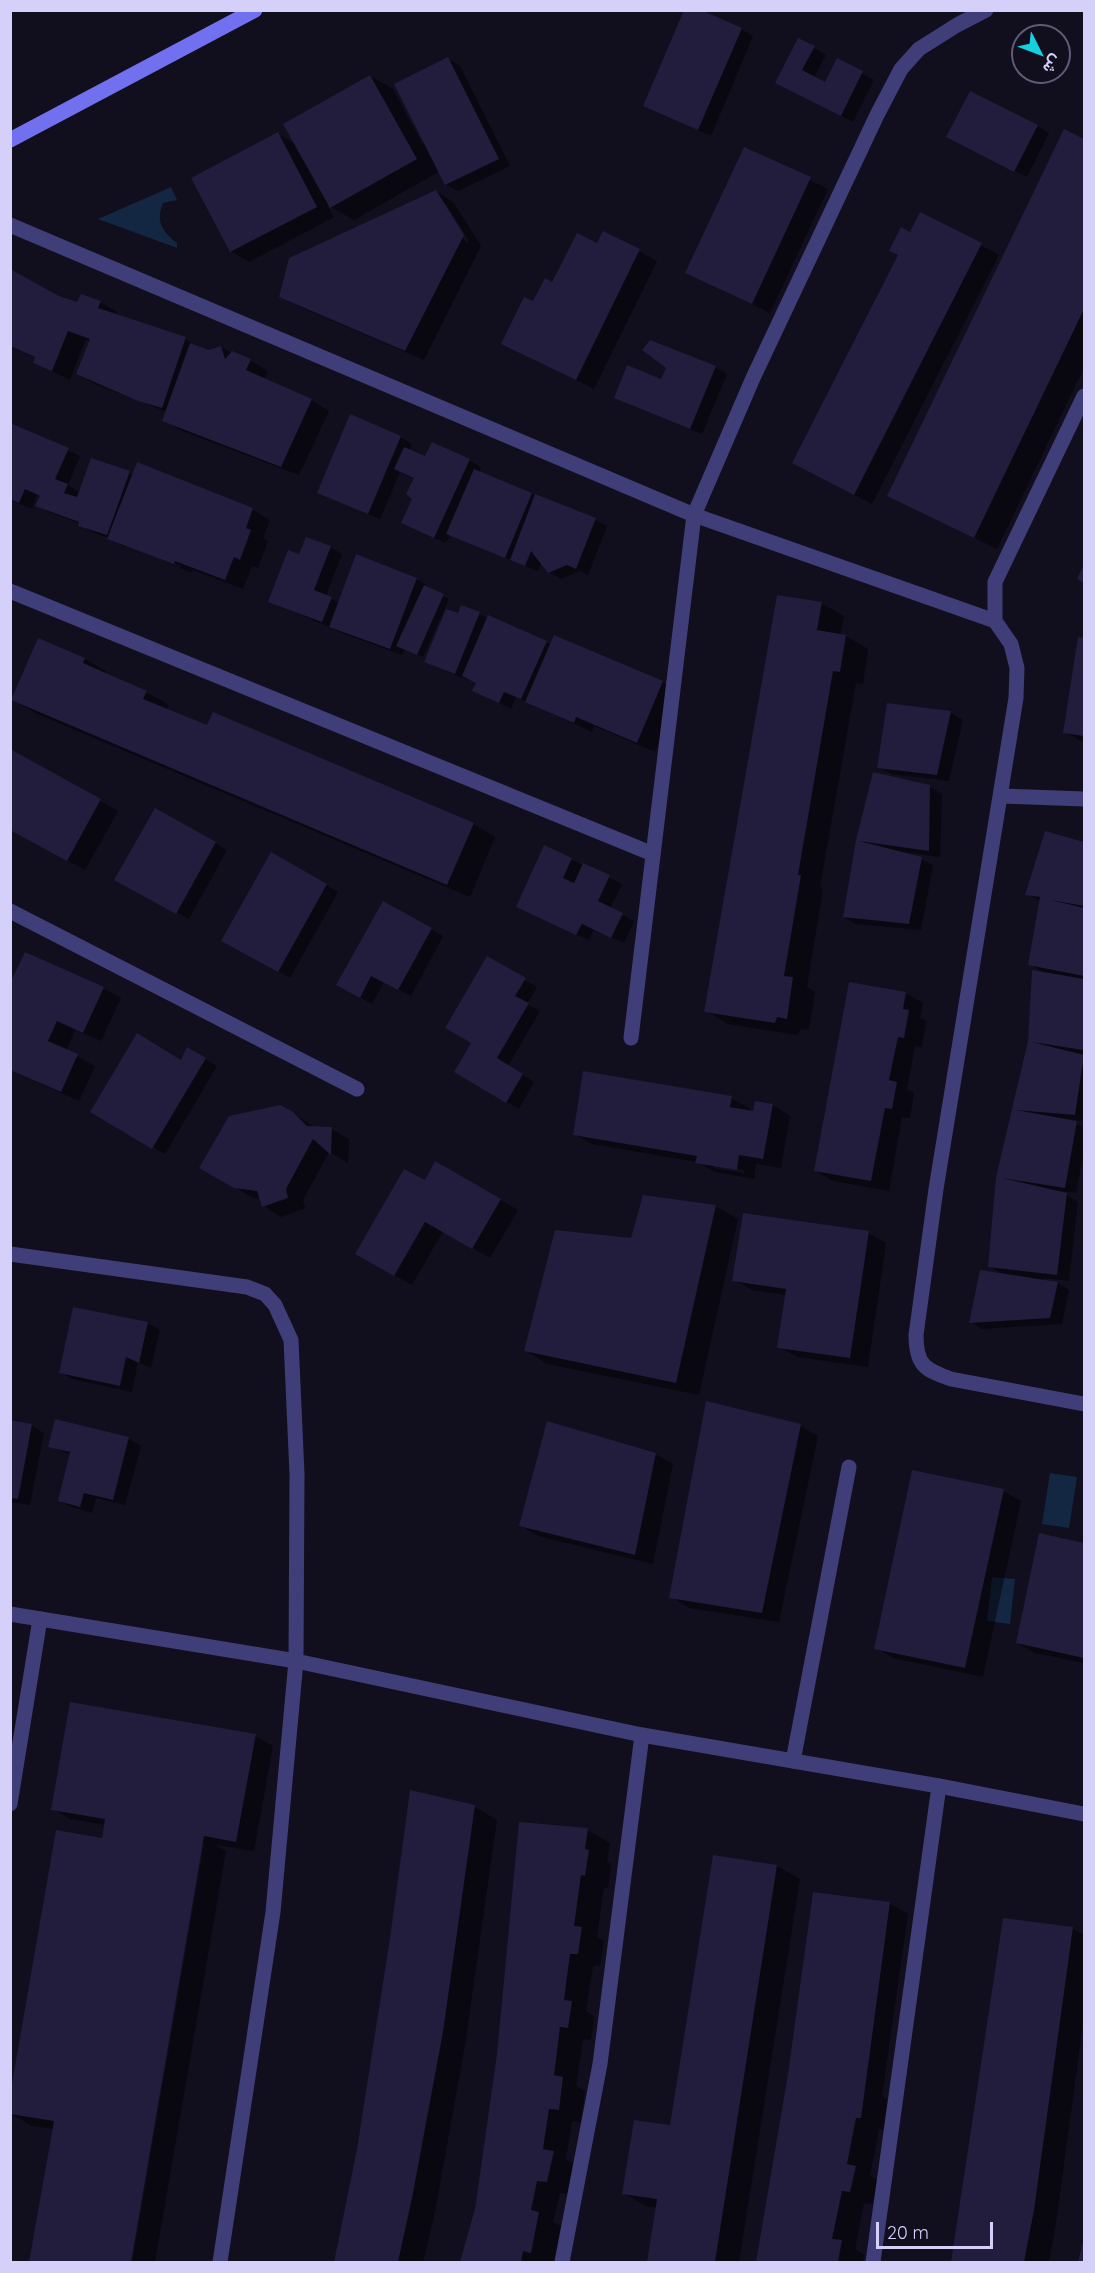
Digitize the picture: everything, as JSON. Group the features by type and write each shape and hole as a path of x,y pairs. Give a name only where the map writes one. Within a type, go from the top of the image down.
{"main road":[{"path":"10,140 255,10"}],"street":[{"path":"631,1038 694,515 753,378 901,69 919,49 986,10"},
{"path":"10,225 694,515 995,621"},
{"path":"1084,396 995,582 995,621 1011,644 1017,668 1016,698 1002,796 936,1189 916,1335 916,1353 924,1365 937,1374 951,1379 1084,1404"},
{"path":"10,591 653,854"},
{"path":"1002,796 1084,800"},
{"path":"10,911 357,1089"},
{"path":"10,1254 247,1287 265,1294 275,1305 291,1341 297,1474 296,1661 273,1911 220,2262"},
{"path":"793,1761 849,1467"},
{"path":"10,1614 296,1661 642,1735 939,1786 1084,1814"},
{"path":"10,1804 40,1619"},
{"path":"562,2262 600,2064 642,1735"},
{"path":"873,2262 939,1786"}],"water":[{"path":"171,187 177,200 163,203 160,221 164,231 177,243 177,248 98,219"},
{"path":"1050,1473 1077,1477 1069,1528 1042,1524"},
{"path":"992,1577 1015,1579 1010,1624 987,1621"}],"building":[{"path":"684,10 701,10 742,28 698,130 643,106"},
{"path":"798,38 815,46 802,70 825,82 837,58 863,71 841,116 775,83"},
{"path":"448,57 499,159 445,185 394,84"},
{"path":"370,75 417,159 330,208 283,124"},
{"path":"970,91 1038,125 1014,172 946,137"},
{"path":"1064,129 1084,139 1084,309 974,538 887,496"},
{"path":"278,132 317,207 230,252 191,178"},
{"path":"744,147 811,177 752,304 685,273"},
{"path":"436,190 464,235 405,351 279,297 289,258"},
{"path":"920,212 982,243 854,495 792,463 898,255 889,251 901,227 910,232"},
{"path":"603,231 640,249 576,380 501,344 524,297 533,301 545,278 552,282 577,233 597,243"},
{"path":"10,269 59,296 77,302 81,294 101,301 98,308 186,337 162,408 138,401 76,374 90,339 68,331 52,371 33,363 35,357 10,346"},
{"path":"650,340 716,366 690,429 614,398 627,365 661,379 666,368 642,350"},
{"path":"190,343 209,350 221,346 225,359 232,351 251,359 246,370 312,399 281,467 162,421"},
{"path":"350,414 401,436 368,514 317,493"},
{"path":"10,423 69,448 55,479 68,484 64,493 77,497 91,458 130,471 107,535 78,526 79,522 35,506 40,496 25,489 19,503 10,499"},
{"path":"432,442 470,459 434,538 401,523 412,499 406,494 414,478 394,469 404,447 425,456"},
{"path":"137,462 253,508 246,528 251,530 240,560 234,557 225,580 107,539"},
{"path":"474,469 532,493 505,558 446,534"},
{"path":"535,494 596,518 576,569 567,565 548,573 531,551 525,566 510,560"},
{"path":"306,537 331,546 314,590 332,597 322,622 268,602 288,550 299,554"},
{"path":"356,554 417,578 390,649 329,627"},
{"path":"1084,564 1084,583 1077,579"},
{"path":"424,585 444,594 417,655 396,646"},
{"path":"777,595 822,602 817,630 846,635 840,672 833,671 798,875 801,875 784,976 793,977 787,1019 777,1017 775,1023 704,1012"},
{"path":"461,605 480,612 455,674 424,662 446,609 458,613"},
{"path":"488,615 547,641 521,699 504,692 499,703 472,691 476,683 462,676"},
{"path":"554,635 663,681 637,743 576,717 574,723 525,702"},
{"path":"1078,637 1084,638 1084,736 1063,733"},
{"path":"38,638 85,658 83,663 147,691 143,699 207,725 213,712 474,823 447,885 11,700"},
{"path":"887,703 951,711 937,775 877,768"},
{"path":"10,749 101,799 67,861 10,830"},
{"path":"873,772 930,785 929,851 859,841 922,857 909,924 843,917 856,840"},
{"path":"155,808 216,842 176,914 114,880"},
{"path":"1045,831 1084,842 1084,906 1051,900 1084,908 1084,976 1028,965 1040,897 1025,895"},
{"path":"544,845 572,858 563,878 574,883 583,863 610,875 598,901 623,913 611,938 582,924 576,935 516,907"},
{"path":"271,852 327,884 278,972 221,941"},
{"path":"383,901 432,928 398,990 371,976 360,998 336,985"},
{"path":"25,952 104,987 83,1033 57,1021 48,1041 78,1054 61,1092 10,1070 10,983"},
{"path":"487,956 526,978 515,996 529,1003 497,1058 523,1074 506,1103 454,1072 471,1043 445,1028"},
{"path":"1032,970 1084,979 1083,1050 1032,1042 1084,1055 1075,1115 1016,1110 1077,1121 1065,1188 1002,1178 1067,1193 1057,1275 988,1267 996,1177 1028,1041"},
{"path":"849,982 906,992 903,1009 909,1010 904,1038 898,1037 889,1080 897,1082 892,1109 885,1108 871,1181 814,1171"},
{"path":"137,1033 181,1060 187,1047 206,1058 152,1149 90,1112"},
{"path":"583,1071 732,1096 730,1107 753,1111 755,1101 773,1104 763,1159 739,1155 737,1170 695,1163 697,1156 573,1135"},
{"path":"280,1105 292,1111 307,1126 332,1127 331,1155 313,1139 286,1189 288,1198 262,1207 257,1191 234,1188 199,1168 229,1116"},
{"path":"435,1161 501,1199 472,1249 425,1222 394,1276 355,1254 404,1169 425,1180"},
{"path":"643,1195 716,1205 676,1383 524,1351 555,1230 631,1238"},
{"path":"743,1213 869,1231 850,1358 777,1348 786,1289 732,1281"},
{"path":"980,1270 1058,1282 1050,1318 969,1323"},
{"path":"73,1307 148,1322 139,1363 126,1357 120,1386 59,1373"},
{"path":"706,1401 801,1424 762,1613 669,1598"},
{"path":"55,1419 129,1437 113,1500 84,1493 80,1507 58,1501 70,1452 48,1447"},
{"path":"10,1420 32,1424 18,1499 10,1498"},
{"path":"547,1421 656,1453 635,1555 519,1526"},
{"path":"912,1470 1004,1489 965,1668 874,1649"},
{"path":"1039,1533 1084,1543 1084,1658 1016,1643"},
{"path":"70,1702 256,1734 236,1842 204,1836 131,2262 29,2262 54,2121 10,2114 10,2095 56,1830 102,1838 105,1819 51,1810"},
{"path":"410,1790 475,1805 443,2032 398,2262 334,2262 357,2149 390,1938"},
{"path":"519,1822 588,1828 585,1849 589,1850 585,1876 581,1875 574,1926 582,1927 578,1954 570,1954 564,2000 572,2001 568,2028 560,2027 554,2075 563,2077 559,2110 549,2109 543,2149 554,2151 547,2182 537,2181 531,2210 539,2212 531,2253 523,2251 521,2262 460,2262 475,2209 497,2054"},
{"path":"713,1855 777,1865 715,2262 647,2262 657,2199 622,2194 634,2120 670,2125"},
{"path":"813,1892 890,1902 861,2118 856,2118 847,2164 856,2166 850,2192 842,2191 832,2239 842,2240 838,2262 756,2262 788,2074"},
{"path":"1003,1918 1073,1927 1034,2210 1024,2262 951,2262"},
{"path":"1084,2237 1084,2262 1078,2262"}]}
